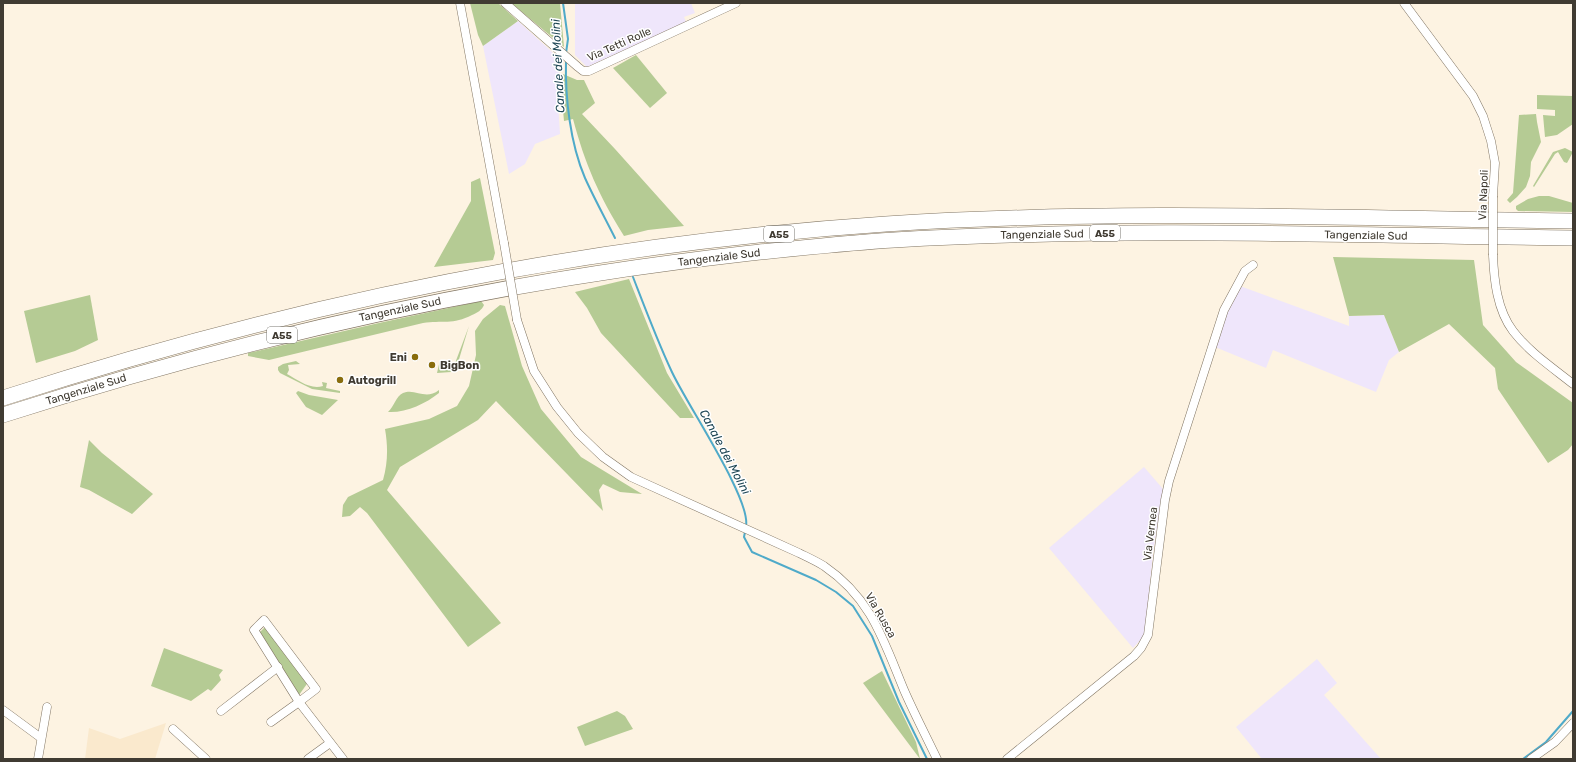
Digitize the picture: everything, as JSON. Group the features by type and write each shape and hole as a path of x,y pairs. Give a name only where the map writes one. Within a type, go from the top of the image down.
{"highway":[{"name":"Tangenziale Sud","path":"3,398 147,354 336,306 516,270 699,242 886,224 1016,218 1100,216 1573,221"},
{"name":"Tangenziale Sud","path":"3,415 143,372 301,331 423,304 519,286 699,259 891,240 1012,234 1116,233 1573,238"}],"street":[{"name":"Via Rusca","path":"460,3 518,320 534,371 557,407 578,434 603,457 631,477 823,565 841,579 860,598 873,619 886,644 905,691 937,759"},
{"name":"Via Tetti Rolle","path":"505,3 583,71 589,71 736,3"},
{"name":"Via Napoli","path":"1404,3 1473,96 1483,116 1491,141 1495,164 1492,255 1495,287 1506,318 1512,330 1534,352 1573,384"},
{"name":"Via Vernea","path":"1007,759 1133,656 1146,642 1165,500 1170,481 1224,310 1245,271 1253,265"},
{"path":"271,722 300,702 316,689 264,620 254,630 300,702 343,759"},
{"path":"221,711 278,667"},
{"path":"38,759 47,707"},
{"path":"3,710 41,738"},
{"path":"1531,759 1555,742 1573,723"},
{"path":"173,729 206,759"},
{"path":"308,759 330,743"}],"shaded area":[{"path":"575,3 691,3 695,13 684,17 686,22 587,67 575,55"},
{"path":"518,21 561,60 557,85 560,134 535,144 525,164 509,174 483,46"},
{"path":"1240,286 1349,326 1349,316 1384,315 1399,352 1389,360 1376,392 1273,350 1266,368 1215,347 1228,309"},
{"path":"1144,467 1163,489 1153,553 1145,635 1133,648 1049,548"},
{"path":"1317,659 1337,683 1324,695 1381,759 1262,759 1236,727"},
{"path":"166,723 155,759 85,759 89,728 120,739"}],"green space":[{"path":"470,3 498,3 518,21 483,46 478,35"},
{"path":"511,3 560,3 564,47"},
{"path":"636,55 667,93 650,108 613,68"},
{"path":"563,74 577,80 584,80 595,103 582,114 684,226 648,230 624,236 600,193 588,165 573,119 564,121 561,88"},
{"path":"1537,95 1573,96 1573,124 1557,135 1545,137 1543,115 1555,116 1555,110 1537,109"},
{"path":"1536,114 1541,142 1531,162 1530,176 1526,187 1510,203 1507,200 1513,193 1519,115"},
{"path":"1565,148 1573,152 1567,163 1564,162 1558,152 1555,154 1534,187 1533,186 1553,152"},
{"path":"480,178 495,253 493,260 434,267 471,201 471,182"},
{"path":"1539,196 1549,196 1573,203 1573,212 1518,211 1516,209 1516,206 1528,199"},
{"path":"1333,257 1474,260 1483,325 1516,362 1573,403 1573,444 1568,450 1548,463 1498,389 1495,368 1449,324 1399,352 1384,315 1349,316"},
{"path":"629,279 667,373 694,418 680,418 601,333 587,308 575,292"},
{"path":"90,295 98,340 75,351 36,363 24,311"},
{"path":"481,301 484,305 481,310 459,320 423,323 269,360 248,356 248,353"},
{"path":"500,305 505,306 522,366 541,409 581,457 642,494 620,492 603,484 599,490 603,511 496,401 478,420 400,467 387,490 501,623 468,647 367,513 360,507 350,516 342,517 343,505 348,497 383,480 387,454 385,429 429,419 457,406 469,386 476,355 475,331 483,319"},
{"path":"469,326 457,366 451,372 437,373 440,360 453,368"},
{"path":"296,361 300,364 288,365 289,370 287,374 304,384 313,387 323,386 322,382 327,383 326,388 340,391 340,393 312,389 280,373 278,370 278,367 283,364"},
{"path":"439,390 439,393 434,397 415,407 402,411 388,412 403,393 412,392 429,394"},
{"path":"298,391 309,395 338,400 322,415 306,407 296,393"},
{"path":"89,440 102,453 153,494 132,514 89,490 80,487"},
{"path":"267,625 309,681 299,695 259,633"},
{"path":"164,648 223,670 219,675 221,680 211,691 208,689 191,701 151,686"},
{"path":"882,671 916,742 920,759 863,683"},
{"path":"617,711 625,716 633,729 585,746 577,727"}],"waterway":[{"name":"Canale dei Molini","path":"563,3 568,39 566,53"},
{"name":"Canale dei Molini","path":"566,60 566,89 572,135 576,150 585,178 615,238"},
{"name":"Canale dei Molini","path":"633,277 656,336 678,385 716,450 738,494 745,513 746,526"},
{"name":"Canale dei Molini","path":"745,532 744,537 752,552 816,580 836,592 853,606 872,636 899,702 927,759"},
{"path":"1523,759 1546,742 1573,711"}],"place":[{"name":"Eni","path":"415,357"},
{"name":"BigBon","path":"432,365"},
{"name":"Autogrill","path":"340,380"}]}
